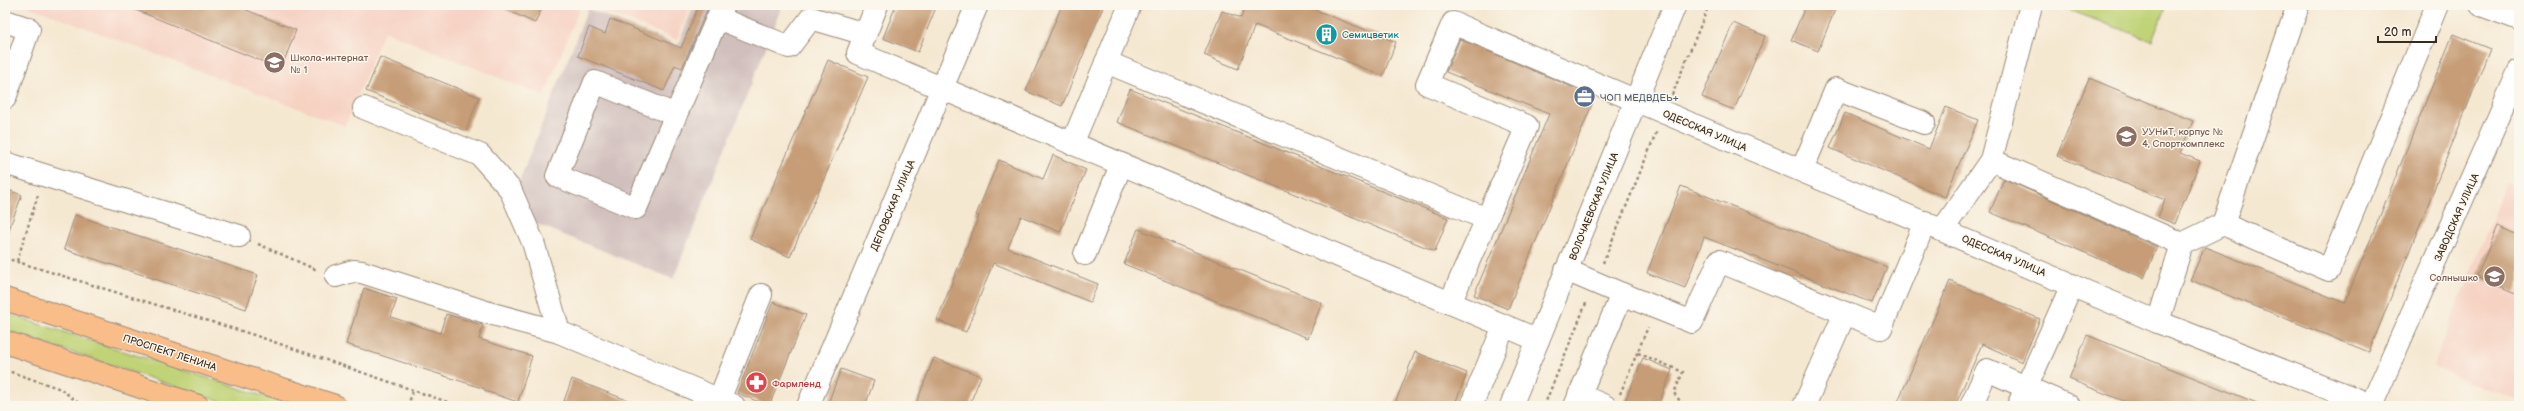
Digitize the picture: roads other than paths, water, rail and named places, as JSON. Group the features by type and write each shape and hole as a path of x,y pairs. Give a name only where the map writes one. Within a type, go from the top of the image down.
{"main road":[{"name":"ПРОСПЕКТ ЛЕНИНА","path":"5,299 335,406"},
{"path":"5,342 198,406"}],"street":[{"path":"877,5 858,53 1538,340"},
{"name":"ДЕПОВСКАЯ УЛИЦА","path":"808,406 977,5"},
{"path":"1072,144 1130,5"},
{"name":"ВОЛОЧАЕВСКАЯ УЛИЦА","path":"1511,406 1675,5"},
{"path":"1566,270 1692,322 1719,261 1881,328 1934,226 1991,160 2031,5"},
{"path":"2158,322 2182,244 2222,224 2298,5"},
{"path":"2222,224 2329,270 2437,5"},
{"path":"2481,5 2519,19"},
{"path":"676,115 595,82 557,176 636,208 721,11 789,47 811,18 865,34"},
{"path":"5,21 29,29 5,98"},
{"name":"ОДЕССКАЯ УЛИЦА","path":"1487,219 1527,126 1427,84 1453,23 2072,284 2158,322 2372,406"},
{"path":"1106,62 1487,219 1450,303"},
{"name":"ЗАВОДСКАЯ УЛИЦА","path":"2372,406 2519,70"},
{"path":"1802,170 1836,89 1924,123"},
{"path":"364,108 480,155 510,189 533,242 559,332"},
{"path":"1991,160 2182,244"},
{"path":"5,163 239,236"},
{"path":"1085,254 1121,165"},
{"path":"336,276 353,271 362,272 489,313 559,332 726,403 761,295"},
{"path":"2022,397 2072,284"},
{"path":"1612,403 1577,401 1622,294"},
{"path":"1804,406 1845,313"},
{"path":"1470,406 1504,326"},
{"path":"1971,406 1987,370 2022,397 2069,406"}],"place":[{"name":"Семицветик","path":"1326,34"},
{"name":"Школа-интернат № 1","path":"275,63"},
{"name":"ЧОП МЕДВДЕЬ+","path":"1585,97"},
{"name":"УУНиТ, корпус № 4, Спорткомплекс","path":"2126,137"},
{"name":"Солнышко","path":"2494,277"},
{"name":"Фармленд","path":"756,383"}]}
